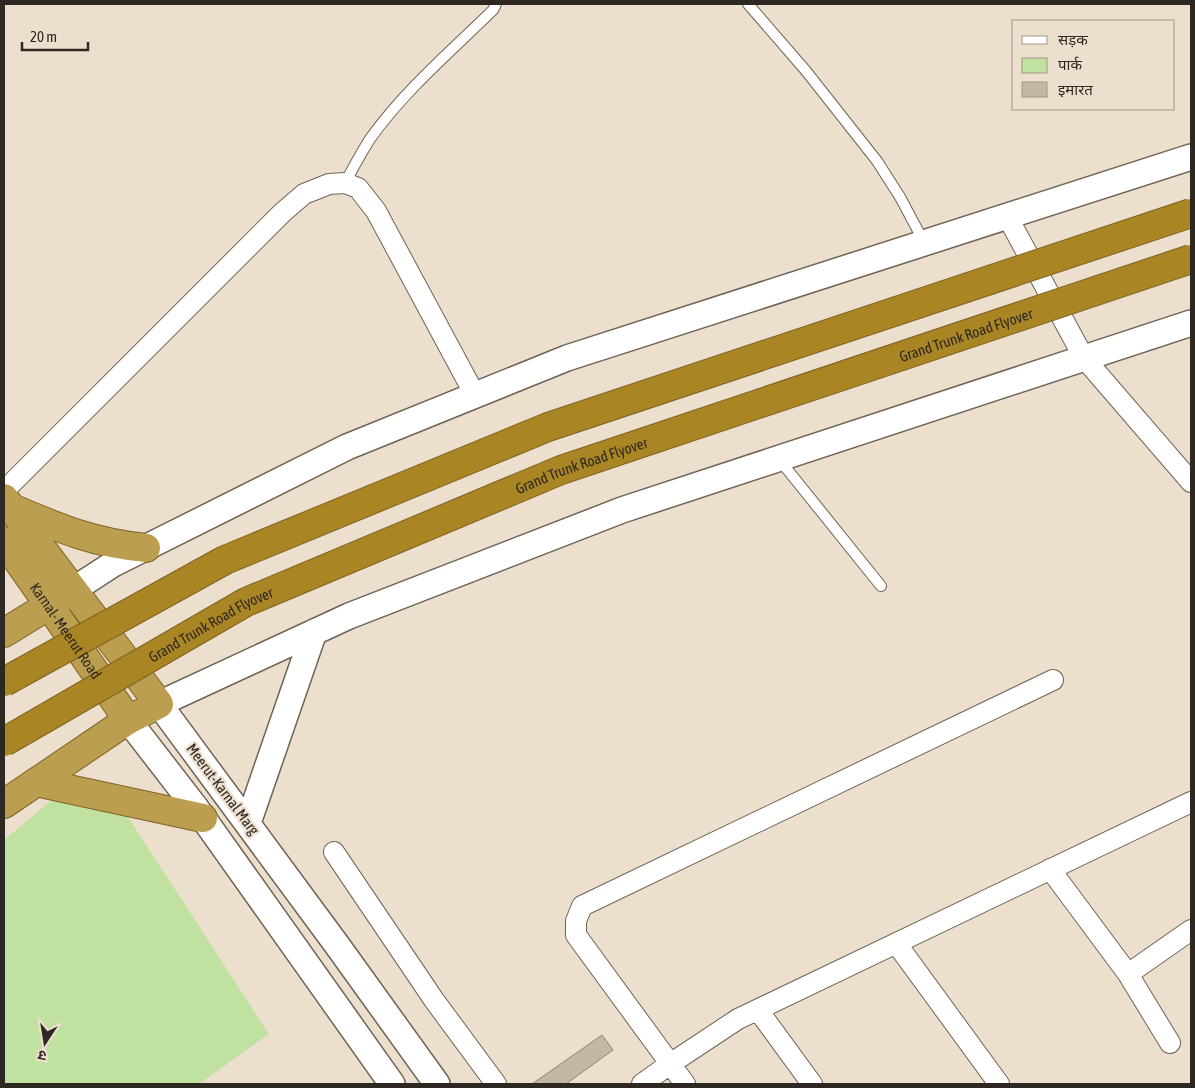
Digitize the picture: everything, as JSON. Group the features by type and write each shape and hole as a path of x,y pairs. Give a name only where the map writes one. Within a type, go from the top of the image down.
{"highway":[{"path":"4,682 225,560 548,427 1191,213"},
{"name":"Grand Trunk Road Flyover","path":"4,742 246,602 561,470 1191,260"},
{"path":"7,499 80,536 121,546 146,548"},
{"name":"Meerut-Karnal Marg","path":"7,499 159,704"},
{"name":"Karnal- Meerut Road","path":"4,541 128,720"},
{"path":"4,633 73,590"},
{"path":"4,804 128,720 159,704"},
{"path":"36,782 204,818"}],"street":[{"path":"73,590 114,564 347,447 567,358 1191,157"},
{"path":"7,499 282,213 304,194 329,184 345,183 358,188 376,211 475,395"},
{"path":"1008,216 1084,358 1191,482"},
{"path":"159,704 358,612 622,510 1191,323"},
{"path":"248,823 314,632"},
{"path":"685,1084 576,935 576,921 582,906 1053,680"},
{"name":"Meerut-Karnal Marg","path":"159,704 295,887 436,1084"},
{"path":"128,720 204,818 392,1084"},
{"path":"642,1084 738,1019 1191,802"},
{"path":"334,852 434,1000 496,1084"},
{"path":"1050,869 1128,974 1170,1043"},
{"path":"266,906 295,887"},
{"path":"1128,974 1191,930"},
{"path":"896,943 999,1084"},
{"path":"758,1010 812,1084"}],"lane":[{"path":"345,183 370,140 393,111 493,10 496,4"},
{"path":"748,4 806,71 877,161 900,197 924,243"},
{"path":"778,458 881,586"}],"green space":[{"path":"53,799 128,817 269,1034 199,1084 4,1084 4,840"}],"building":[{"path":"602,1035 613,1050 566,1084 532,1084"}]}
